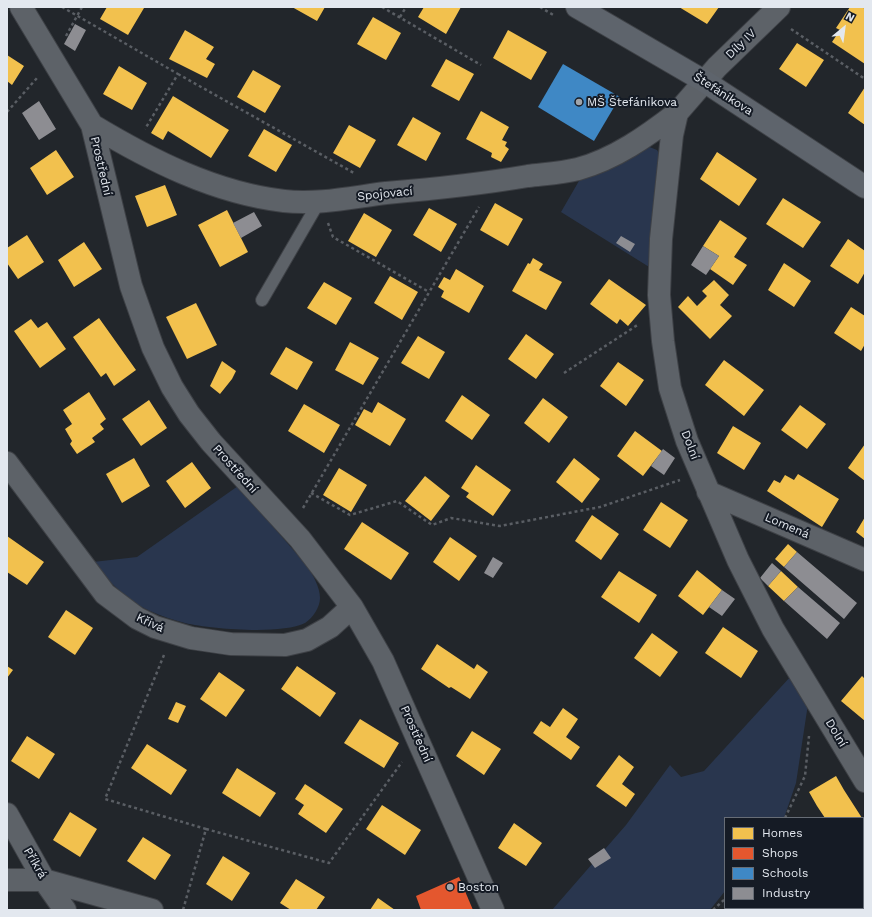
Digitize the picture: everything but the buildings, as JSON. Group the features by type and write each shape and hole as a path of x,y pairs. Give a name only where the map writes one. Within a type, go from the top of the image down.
{"street":[{"name":"Prostřední","path":"21,7 92,125 131,286 153,348 165,374 189,414 211,442 291,529 352,607 383,661 493,910"},
{"name":"Štefánikova","path":"576,7 704,81 865,187"},
{"name":"Díly IV","path":"704,81 775,11"},
{"name":"Dolní","path":"704,81 677,112 672,135 661,239 660,310 670,388 687,440 738,560 773,629 865,781"},
{"name":"Spojovací","path":"92,125 153,160 199,179 247,194 285,201 320,200 494,182 577,169 626,149 654,131 677,112"},
{"name":"Křivá","path":"7,463 105,594 120,607 137,618 172,633 231,644 285,645 307,640 330,627 352,607"},
{"name":"Lomená","path":"704,482 865,560"},
{"name":"Příkrá","path":"7,814 44,880 65,910"},
{"path":"7,880 44,880 152,910"}],"lane":[{"path":"262,300 320,200"}],"path":[{"path":"62,7 362,177 374,195"},
{"path":"382,7 481,65"},
{"path":"400,17 406,7"},
{"path":"775,11 865,79"},
{"path":"133,149 178,74"},
{"path":"291,529 494,182"},
{"path":"320,200 333,237 429,292"},
{"path":"564,373 660,310"},
{"path":"312,493 350,516 397,501 432,525 451,518 500,526 600,507 704,482"},
{"path":"172,633 104,799 329,863 418,740"},
{"path":"785,817 805,776 810,732"},
{"path":"183,910 206,829"},
{"path":"713,910 724,900"}],"shaded area":[{"path":"647,146 657,150 662,158 654,270 561,212 583,174"},
{"path":"238,486 308,567 318,586 320,598 319,605 316,612 305,623 294,627 280,629 246,630 211,627 176,621 154,613 133,602 112,584 93,562 137,557"},
{"path":"791,676 808,704 796,783 784,817 724,817 724,892 710,910 552,910 626,825 670,765 681,777 704,771"}],"place":[{"name":"MŠ Štefánikova","path":"579,102"},
{"name":"Boston","path":"450,887"}]}
